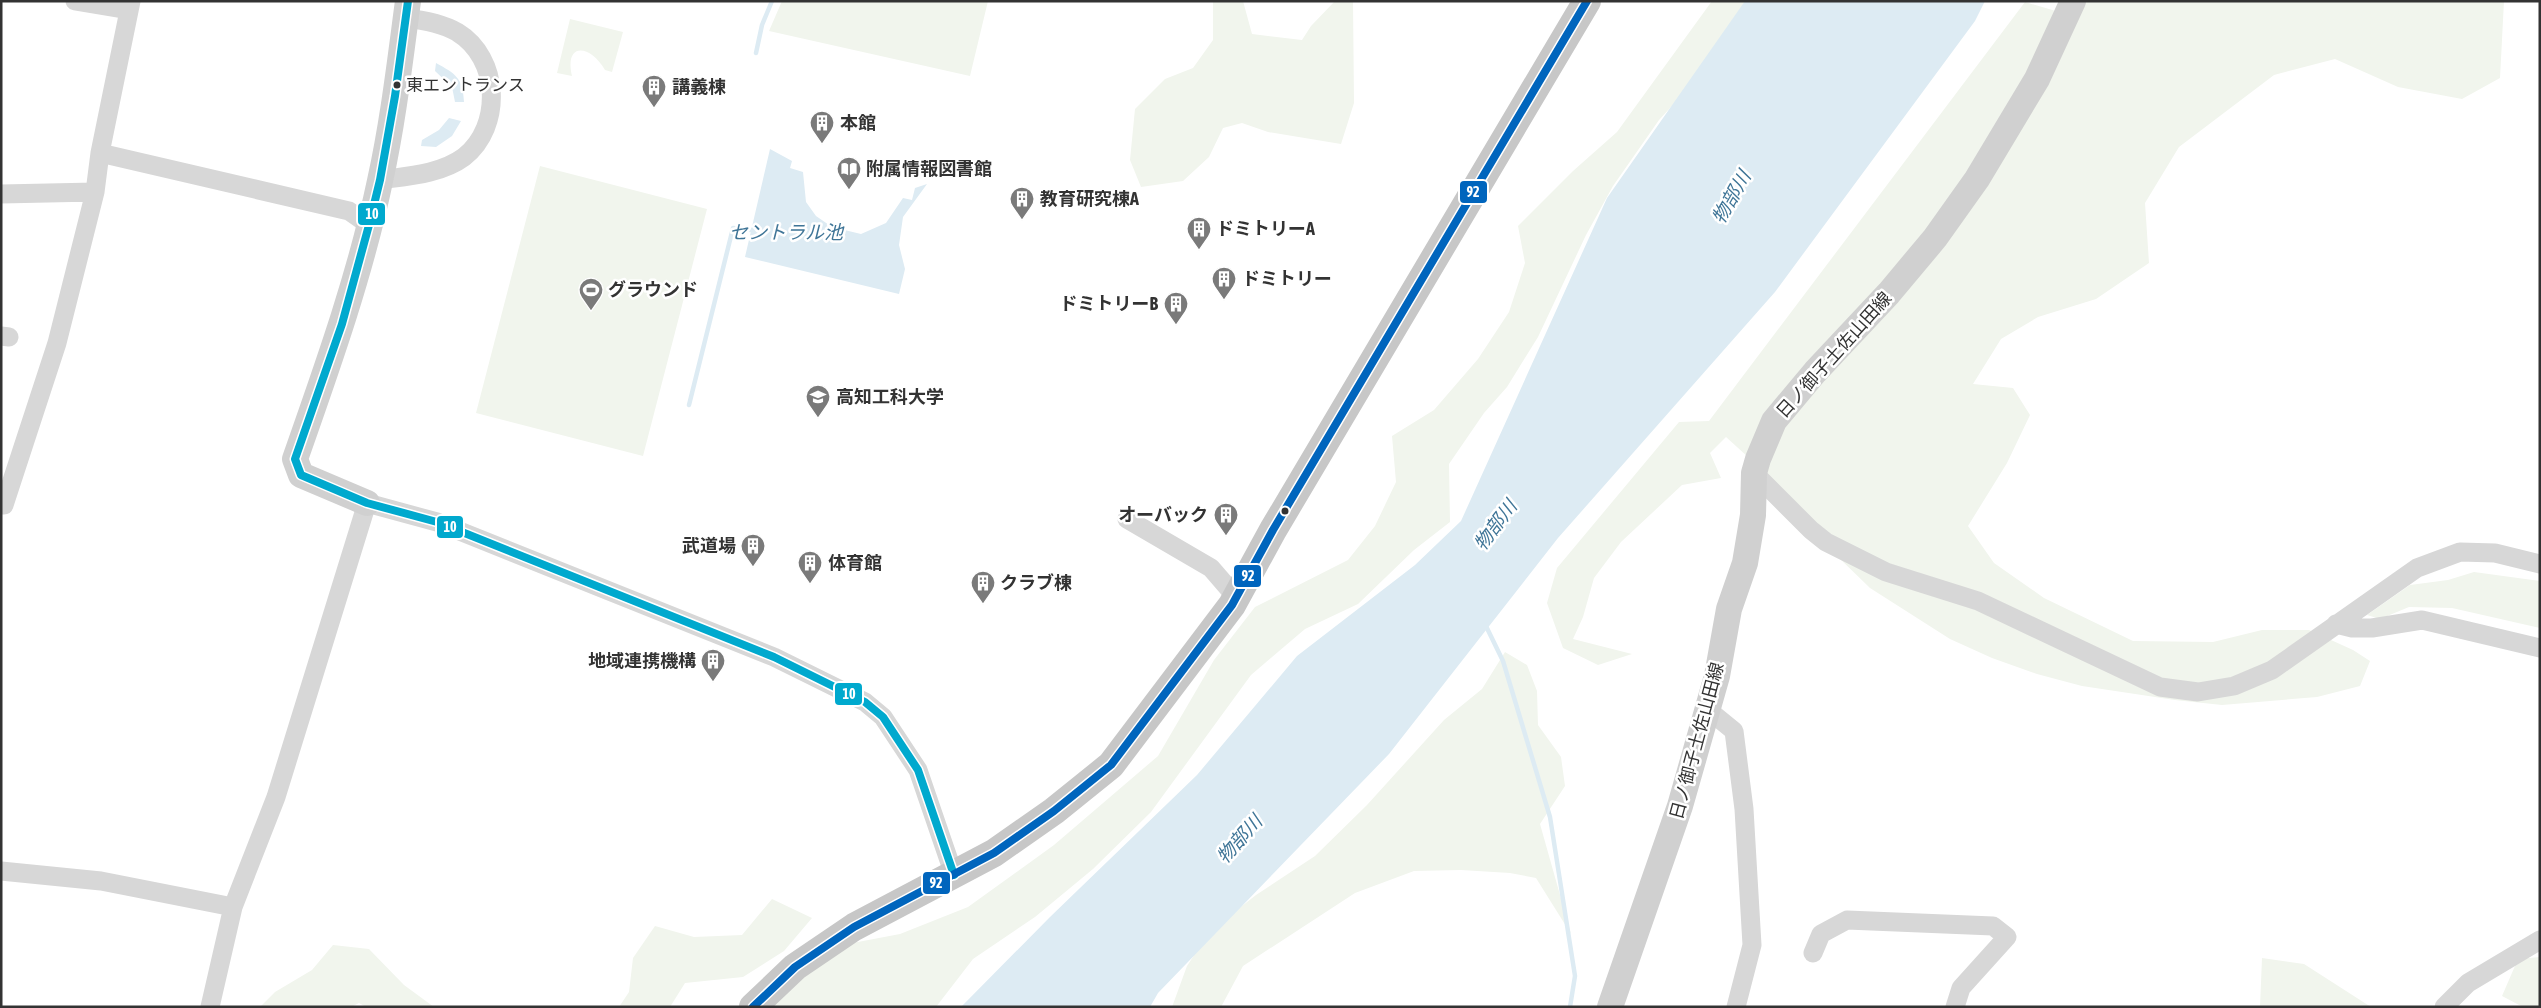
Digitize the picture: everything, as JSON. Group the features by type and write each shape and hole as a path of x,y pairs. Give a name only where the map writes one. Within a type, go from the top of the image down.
{"highway":[{"path":"754,1007 795,968 854,927 994,853 1054,812 1111,765 1236,597 1273,530 1586,1"}],"main road":[{"name":"日ノ御子土佐山田線","path":"1610,1007 1680,806 1717,676 1729,609 1745,563 1753,515 1754,472 1774,422 1815,372 1889,293 1935,238 1977,179 2037,79 2073,1"},
{"path":"367,503 301,475 296,460 342,324 370,225 380,180 407,9"}],"street":[{"path":"1,505 4,505 16,475 57,343 95,192 100,153 130,6 75,1"},
{"path":"380,180 446,168 465,156 482,136 490,115 492,101 488,70 474,47 458,32 407,9"},
{"path":"100,153 349,211 370,225"},
{"path":"1,194 95,192"},
{"path":"1754,472 1811,530 1826,542 1886,572 1978,601 2160,687 2198,692 2234,686 2272,670 2417,568 2460,552 2495,553 2540,564"},
{"path":"210,1007 233,907 276,797 367,503 437,522 774,658 865,702 883,717 918,770 954,875"},
{"path":"1127,519 1211,568 1236,597"},
{"path":"2336,624 2352,628 2372,628 2422,620 2540,648"},
{"path":"1707,709 1734,731 1744,810 1752,945 1736,1007"},
{"path":"1,871 101,881 233,907"},
{"path":"1813,953 1821,934 1847,920 1993,926 2007,937 1961,988 1955,1007"},
{"path":"2444,1007 2468,983 2540,940"}],"shaded area":[{"path":"782,1 988,1 970,76 769,31"},
{"path":"1213,1 1243,1 1252,34 1302,40 1311,26 1335,1 1353,1 1354,103 1341,144 1268,132 1242,123 1223,128 1209,157 1183,181 1141,187 1130,160 1135,109 1165,79 1193,68 1213,40"},
{"path":"1712,1 1758,1 1705,70 1659,120 1613,186 1586,235 1538,337 1507,387 1484,413 1449,464 1450,522 1414,550 1358,604 1305,629 1251,675 1151,812 1093,869 1035,917 973,959 936,1007 770,1007 795,976 842,945 900,934 968,907 1054,845 1158,756 1214,660 1255,607 1348,560 1375,526 1396,482 1392,436 1434,410 1478,359 1509,312 1525,263 1518,226 1573,171 1617,132"},
{"path":"2082,1 2504,1 2500,78 2462,99 2398,87 2335,59 2274,75 2179,147 2145,203 2149,263 2096,299 2038,317 2001,339 1973,384 2013,388 2030,415 2007,463 1968,526 1994,563 2044,598 2133,641 2213,642 2262,630 2309,630 2353,650 2370,661 2360,686 2317,697 2222,705 2082,686 2037,674 1992,658 1950,639 1870,588 1836,555 1759,467 1726,437 1710,453 1721,478 1682,485 1621,542 1594,578 1583,617 1573,639 1632,654 1598,665 1563,648 1547,603 1557,568 1679,422 1709,421 2025,2 2066,14"},
{"path":"570,19 623,32 612,72 605,70 592,55 580,51 575,52 572,57 572,76 557,73"},
{"name":"グラウンド","path":"540,166 707,209 643,456 476,413"},
{"path":"2474,572 2540,581 2540,628 2452,608 2409,607 2380,619 2367,615 2410,585 2448,580"},
{"path":"1505,652 1527,665 1537,691 1538,725 1561,757 1565,786 1540,824 1571,934 1536,878 1510,873 1461,870 1414,871 1355,893 1243,966 1221,1007 1172,1007 1187,966 1210,931 1256,895 1315,856 1367,805 1444,720 1482,689"},
{"path":"772,899 812,918 784,951 743,977 685,983 670,1007 619,1007 629,992 633,958 655,926 694,937 742,935"},
{"path":"333,945 369,949 404,985 434,1007 366,1007 359,1003 351,1007 260,1007 275,992 312,970"},
{"path":"2540,957 2540,1007 2523,1007 2502,996 2518,959"},
{"path":"2262,958 2304,964 2371,1007 2260,1007"}],"water":[{"name":"物部川","path":"1745,1 1985,1 1975,21 1775,292 1558,538 1389,754 1158,993 1150,1007 961,1007 1050,917 1197,775 1297,656 1415,565 1461,521 1607,198"},
{"path":"436,63 449,70 460,82 464,102 455,102 452,87 435,71"},
{"path":"449,118 461,121 452,136 436,147 421,146 422,140 439,130"},
{"name":"セントラル池","path":"770,149 792,161 790,168 803,172 806,202 816,216 832,227 861,234 886,223 903,198 912,200 915,188 927,184 903,217 899,245 905,269 899,294 745,257"}],"waterway":[{"path":"756,53 762,25 772,1"},
{"path":"689,405 733,228 751,230"},
{"path":"1485,624 1503,661 1550,817 1575,976 1570,1007"}],"transit line":[{"name":"10","path":"408,1 395,96 380,180 342,324 295,459 301,475 367,503 437,522 774,657 865,702 883,717 918,770 954,875"},
{"name":"92","path":"753,1007 795,967 854,927 994,853 1054,811 1111,765 1232,605 1273,530 1587,1"}],"place":[{"name":"東エントランス","path":"397,85"},
{"name":"講義棟","path":"654,108"},
{"name":"本館","path":"822,144"},
{"name":"附属情報図書館","path":"849,190"},
{"name":"教育研究棟A","path":"1022,220"},
{"name":"ドミトリーA","path":"1199,250"},
{"name":"ドミトリー","path":"1224,300"},
{"name":"グラウンド","path":"591,311"},
{"name":"ドミトリーB","path":"1176,325"},
{"name":"高知工科大学","path":"818,418"},
{"name":"オーバック","path":"1226,536"},
{"name":"武道場","path":"753,567"},
{"name":"体育館","path":"810,584"},
{"name":"クラブ棟","path":"983,604"},
{"name":"地域連携機構","path":"713,682"}]}
